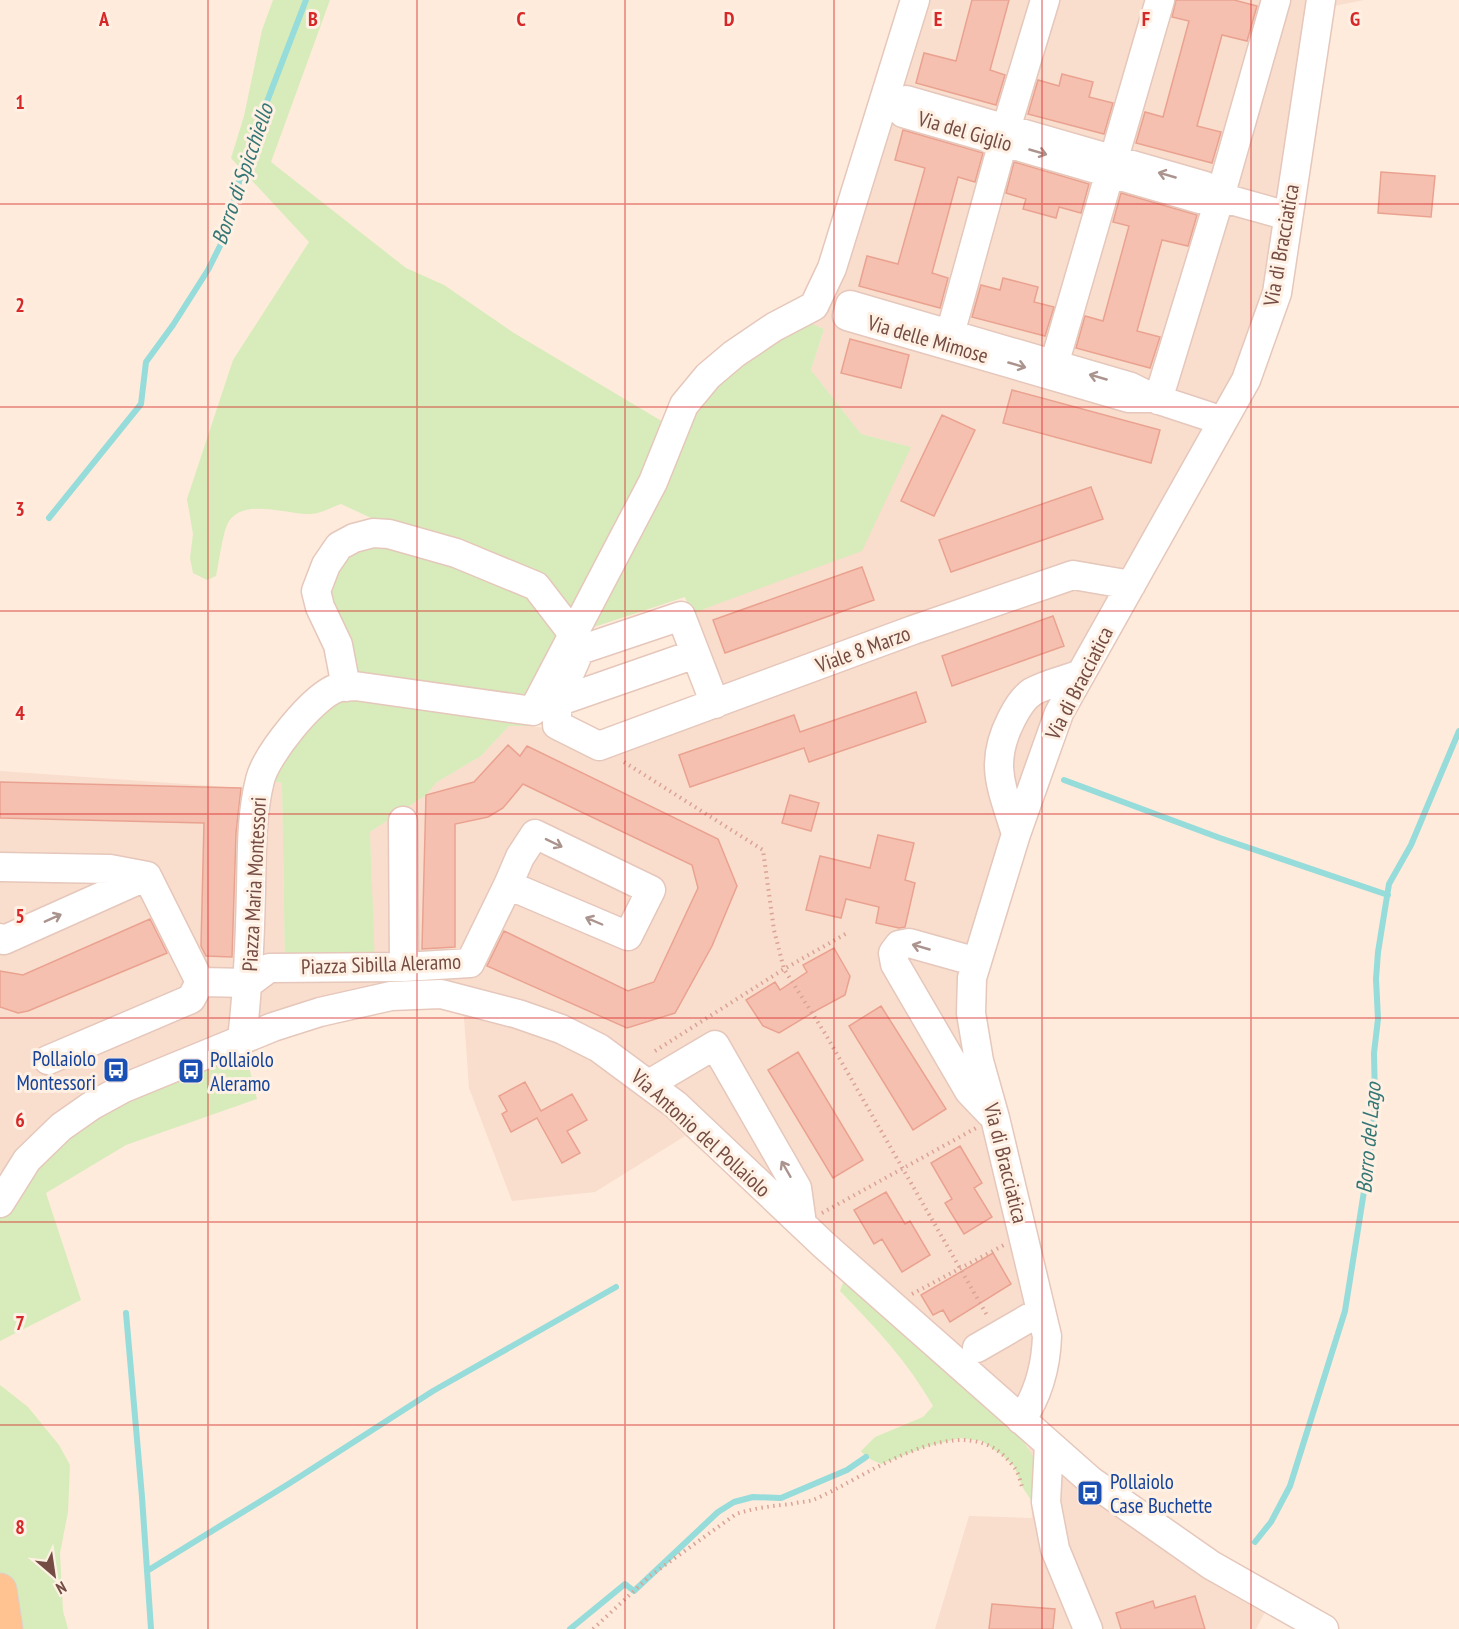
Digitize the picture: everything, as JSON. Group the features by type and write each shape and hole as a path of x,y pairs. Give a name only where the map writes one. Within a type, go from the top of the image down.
{"main road":[{"path":"0,1590 6,1629"}],"street":[{"path":"545,706 573,634 653,482 684,405 708,376 734,354 774,327 814,306 832,268 915,0"},
{"path":"1005,136 1045,0"},
{"path":"1052,370 1160,0"},
{"path":"1155,399 1220,197 1276,0"},
{"name":"Via di Bracciatica","path":"1022,1420 1032,1405 1046,1358 1047,1336 995,1118 979,1061 971,1012 972,978 1016,834 1059,713 1246,380 1277,293 1288,216 1311,3"},
{"name":"Via del Giglio","path":"1005,136 1111,166 1205,186 1220,197 1288,216"},
{"name":"Via delle Mimose","path":"1005,136 948,339 1052,370 1131,387 1155,399 1223,421"},
{"path":"346,687 338,645 320,607 316,591 326,565 339,546 354,538 373,533 389,534 456,553 536,586 573,634"},
{"name":"Viale 8 Marzo","path":"599,746 913,630 1072,575 1131,585"},
{"path":"545,706 580,650 681,615 715,704"},
{"path":"545,706 696,654"},
{"path":"1016,834 998,775 998,755 1006,730 1019,705 1032,693 1081,674"},
{"name":"Piazza Maria Montessori","path":"242,1039 249,983 253,819 260,778 273,752 299,719 318,700 337,688 355,686 545,706"},
{"path":"545,706 557,725 599,746"},
{"path":"403,821 404,967"},
{"name":"Piazza Sibilla Aleramo","path":"249,983 269,968 404,967 470,963 520,856 536,834 651,890 628,936 508,885"},
{"path":"0,867 110,869 147,876"},
{"path":"0,938 3,940 147,876"},
{"path":"48,1060 191,999 200,982 147,876"},
{"path":"977,962 909,943 899,945 893,953 895,964 969,1092 995,1118"},
{"name":"Piazza Maria Montessori","path":"200,982 249,983"},
{"name":"Piazza Maria Montessori","path":"249,983 273,1027"},
{"name":"Via Antonio del Pollaiolo","path":"0,1203 27,1160 61,1127 91,1106 124,1088 273,1027 320,1012 391,996 441,994 518,1014 561,1029 599,1048 639,1076 676,1105 802,1224 1091,1481 1211,1565 1324,1629"},
{"path":"639,1076 715,1045 797,1188 802,1224"},
{"name":"Via Antonio del Pollaiolo","path":"0,1172 27,1160"},
{"path":"988,1342 1041,1311"},
{"path":"1049,1444 1046,1503 1055,1549 1088,1629"}],"path":[{"path":"599,746 763,850 774,930 784,969 826,1035 960,1268 988,1342"},
{"path":"639,1076 784,969 849,932"},
{"path":"802,1224 995,1118"},
{"path":"890,1303 920,1290 1023,1236"},
{"path":"593,1629 650,1576 736,1514 751,1509 811,1501 881,1464 925,1447 960,1438 982,1441 1014,1466 1031,1500 1046,1503"}],"shaded area":[{"path":"910,0 1364,0 1319,9 1277,293 1059,713 972,978 1047,1336 1022,1420 1272,1599 1256,1629 935,1629 969,1516 1032,1518 1031,1500 1040,1485 1028,1447 1006,1419 685,1136 595,1192 512,1201 469,1088 462,989 320,1012 0,1172 0,771 242,788 260,778 282,783 285,968 374,967 370,832 426,795 437,782 481,756 509,726 551,729 578,743 722,690 692,615 709,607 911,447 861,434 811,370 824,329 806,322"}],"green space":[{"path":"273,0 330,0 271,162 406,268 444,285 514,333 675,429 684,405 793,316 824,329 811,370 861,434 911,447 862,551 692,615 685,597 573,634 533,711 531,726 509,726 481,756 437,782 426,795 370,832 375,967 285,968 282,783 260,778 337,688 326,565 384,524 341,504 314,514 253,509 233,516 227,525 216,576 207,580 193,573 190,558 193,534 187,499 233,360 309,242 231,158 244,116 262,30"},
{"path":"242,1039 257,1099 126,1145 46,1193 81,1300 0,1341 0,1203 61,1127"},
{"path":"845,1277 1006,1419 1028,1448 1036,1465 1039,1485 1031,1500 1014,1466 982,1441 960,1438 925,1447 881,1464 866,1457 861,1451 875,1437 923,1417 933,1406 902,1360 840,1291"},
{"path":"0,1385 28,1407 59,1445 70,1465 68,1512 60,1553 63,1611 68,1629 0,1629"}],"building":[{"path":"972,0 1009,0 990,70 1005,75 996,105 916,83 924,53 956,61"},
{"path":"1176,0 1234,0 1257,6 1247,41 1222,35 1197,126 1221,132 1212,163 1136,143 1145,112 1163,117 1189,21 1172,17"},
{"path":"1062,74 1093,82 1089,97 1113,103 1104,134 1028,114 1038,80 1059,86"},
{"path":"903,130 983,153 975,182 958,177 932,273 948,278 940,308 859,286 867,256 898,264 925,168 895,160"},
{"path":"1014,162 1089,184 1081,213 1059,207 1056,218 1023,209 1026,199 1006,193"},
{"path":"1381,172 1435,176 1431,217 1378,213"},
{"path":"1121,193 1197,215 1188,246 1162,240 1137,331 1160,337 1150,368 1076,348 1085,316 1103,321 1129,226 1113,222"},
{"path":"1003,278 1038,287 1034,302 1054,307 1045,336 972,317 981,285 1000,290"},
{"path":"850,339 909,355 901,388 841,373"},
{"path":"1012,390 1160,430 1151,463 1003,423"},
{"path":"942,415 975,430 934,516 901,501"},
{"path":"1091,487 1103,519 951,572 939,540"},
{"path":"862,567 874,600 725,653 713,620"},
{"path":"1053,616 1064,646 952,686 942,656"},
{"path":"916,692 926,722 809,762 804,748 690,787 679,755 794,715 800,732"},
{"path":"508,745 520,756 527,746 718,839 737,886 712,946 675,1013 627,1028 487,966 504,931 628,991 654,982 698,888 692,865 523,784 503,808 488,817 455,824 455,947 422,949 426,795 474,782"},
{"path":"0,782 241,788 236,833 232,957 206,956 201,946 204,823 0,818"},
{"path":"790,795 819,803 811,831 782,823"},
{"path":"878,835 914,843 905,880 915,883 905,927 899,928 876,923 879,907 846,899 841,918 806,910 820,856 870,868"},
{"path":"150,919 167,953 28,1011 18,1013 0,1007 0,971 23,975"},
{"path":"834,948 850,976 845,995 779,1033 763,1026 746,1000 775,982 780,990 807,972 803,965"},
{"path":"881,1006 946,1109 913,1130 849,1026"},
{"path":"798,1052 863,1160 833,1178 768,1070"},
{"path":"525,1082 541,1111 572,1094 587,1120 567,1131 580,1153 562,1163 537,1118 511,1132 502,1114 507,1111 499,1096"},
{"path":"960,1146 982,1183 974,1188 992,1217 964,1234 945,1203 952,1199 931,1163"},
{"path":"886,1192 905,1224 910,1221 930,1255 902,1272 882,1239 874,1244 854,1210"},
{"path":"993,1253 1011,1284 950,1322 943,1310 933,1315 921,1295"},
{"path":"1195,1596 1205,1629 1121,1629 1116,1613 1153,1601 1155,1608"},
{"path":"992,1604 1055,1609 1053,1629 989,1629"}],"waterway":[{"name":"Borro di Spicchiello","path":"49,518 141,404 146,362 208,270 222,242 248,151 306,0"},
{"name":"Borro del Lago","path":"1255,1542 1271,1522 1290,1486 1345,1311 1372,1141 1375,1103 1374,1053 1378,1019 1376,979 1389,884 1411,845 1459,731"},
{"path":"1064,780 1220,838 1388,895"},
{"path":"147,1571 433,1391 616,1287"},
{"path":"126,1313 151,1629"},
{"path":"570,1629 625,1584 634,1591 718,1512 734,1502 753,1497 781,1498 847,1470 866,1457"}],"place":[{"name":"Pollaiolo Montessori","path":"116,1070"},
{"name":"Pollaiolo Aleramo","path":"191,1071"},
{"name":"Pollaiolo Case Buchette","path":"1090,1493"}]}
